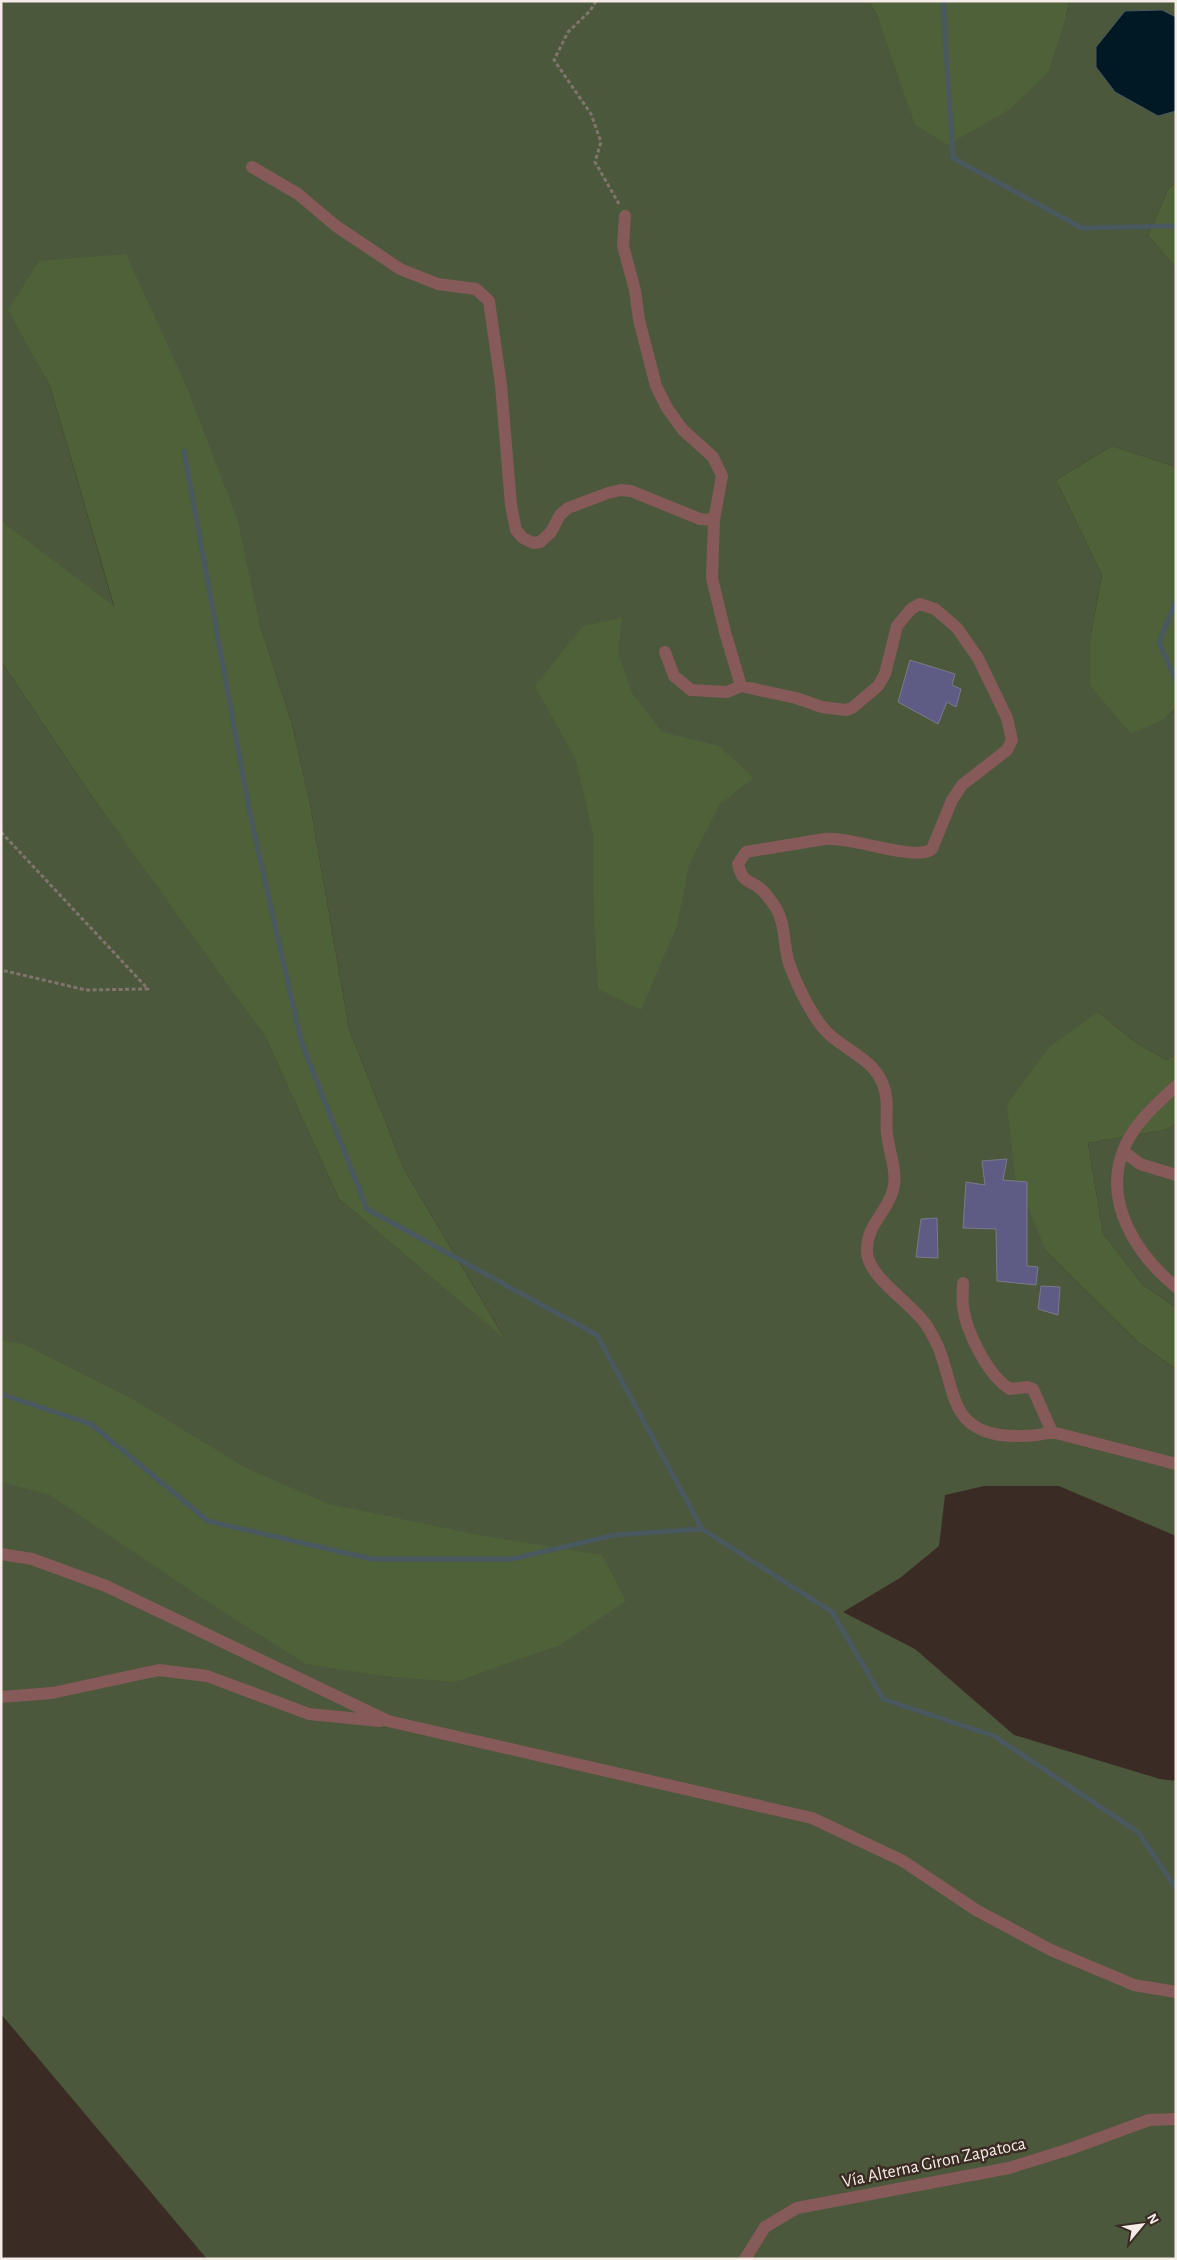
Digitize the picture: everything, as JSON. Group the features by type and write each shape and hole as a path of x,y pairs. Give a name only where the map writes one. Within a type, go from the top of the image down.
{"street":[{"path":"252,168 298,194 336,226 400,269 438,284 476,289 489,301 501,385 511,505 516,530 523,538 533,543 540,542 551,532 560,515 568,508 621,490 631,491 700,519 714,520"},
{"path":"625,216 622,246 635,290 638,320 656,386 668,408 684,430 713,457 722,476 714,520 712,578 741,686"},
{"path":"665,652 674,676 691,690 727,692 741,686 796,698 822,708 846,710 852,708 878,686 885,674 897,626 911,609 920,604 925,604 935,609 957,628 978,658 1007,718 1012,740 1007,750 962,785 952,800 935,843 928,852 904,852 836,838 746,852 738,864 740,875 750,884 761,889 777,909 784,931 788,962 820,1025 837,1042 879,1075 886,1091 888,1100 886,1128 895,1181 893,1192 870,1228 867,1245 868,1262 876,1274 911,1307 927,1326 944,1363 955,1405 968,1421 980,1429 1000,1434 1036,1437 1052,1432 1176,1464"},
{"path":"1176,1086 1141,1120 1123,1151 1116,1182 1122,1216 1138,1248 1163,1277 1176,1287"},
{"path":"1123,1151 1140,1164 1176,1175"},
{"path":"963,1283 963,1308 975,1345 989,1369 1010,1389 1027,1387 1033,1389 1052,1432"},
{"path":"1,1554 32,1559 106,1586 388,1722"},
{"path":"1,1697 52,1693 159,1670 207,1676 309,1714 388,1722 812,1818 903,1860 976,1910 1052,1950 1134,1985 1176,1992"},
{"name":"Vía Alterna Giron Zapatoca","path":"745,2259 765,2227 797,2208 1009,2168 1070,2149 1148,2120 1176,2119"}],"path":[{"path":"596,1 590,11 568,32 554,60 591,114 601,142 595,162 625,216"},
{"path":"1,832 148,989 86,990 1,970"}],"green space":[{"path":"1,1 869,1 879,20 1066,17 1069,1 1176,1 1176,183 1169,188 1148,235 1176,268 1176,467 1112,446 1056,480 1102,575 1091,634 1166,718 1176,707 1176,1055 1166,1060 1135,1042 1098,1012 1046,1251 1139,1343 1176,1369 1176,1536 1059,1486 984,1486 945,1495 939,1546 900,1578 843,1612 915,1649 1014,1735 1160,1779 1176,1781 1176,2259 207,2259 1,2014 1,661 91,795 262,1029 339,1199 504,1337 404,1169 349,1029 310,804 292,724 260,625 9,310 50,386 114,607 1,520"},
{"path":"869,1 1069,1 1066,17 1048,73 1010,109 948,145 915,125 879,20"},
{"path":"1176,183 1176,268 1148,235 1169,188"},
{"path":"126,254 185,383 237,518 260,625 292,724 310,804 349,1029 404,1169 505,1339 339,1199 265,1036 91,795 1,661 1,520 114,606 50,386 8,310 39,261"},
{"path":"1112,446 1176,467 1176,707 1166,718 1131,734 1090,685 1091,634 1102,575 1056,480"},
{"path":"622,618 618,652 632,693 662,732 719,746 754,778 720,804 689,865 677,926 641,1010 598,989 594,914 593,834 576,760 535,686 583,626"},
{"path":"1098,1012 1135,1042 1166,1060 1176,1055 1176,1124 1165,1130 1088,1143 1103,1233 1142,1284 1176,1308 1176,1369 1139,1343 1046,1251 1015,1176 1007,1105 1049,1047"},
{"path":"1176,1124 1176,1308 1142,1284 1103,1233 1088,1143 1165,1130"},
{"path":"1,1340 23,1344 134,1400 246,1468 329,1504 479,1535 602,1555 626,1601 560,1645 455,1682 384,1676 306,1664 200,1597 50,1495 1,1482"}],"water":[{"path":"1162,10 1176,17 1176,111 1158,116 1115,92 1096,67 1096,47 1125,11"}],"building":[{"path":"910,660 955,674 952,685 961,689 956,707 947,702 938,724 898,702"},
{"path":"1007,1159 1003,1180 1027,1182 1027,1266 1038,1267 1036,1285 997,1281 996,1229 963,1228 966,1182 985,1185 982,1161"},
{"path":"937,1218 938,1258 916,1257 921,1219"},
{"path":"1041,1286 1060,1287 1058,1315 1038,1309"}],"waterway":[{"path":"943,1 953,158 1082,228 1176,226"},
{"path":"184,451 249,809 301,1041 367,1209 597,1335 702,1529"},
{"path":"1176,600 1159,643 1176,680"},
{"path":"1,1394 91,1424 208,1521 372,1559 512,1559 615,1535 702,1529 832,1612 883,1699 994,1736 1138,1832 1176,1888"}]}
